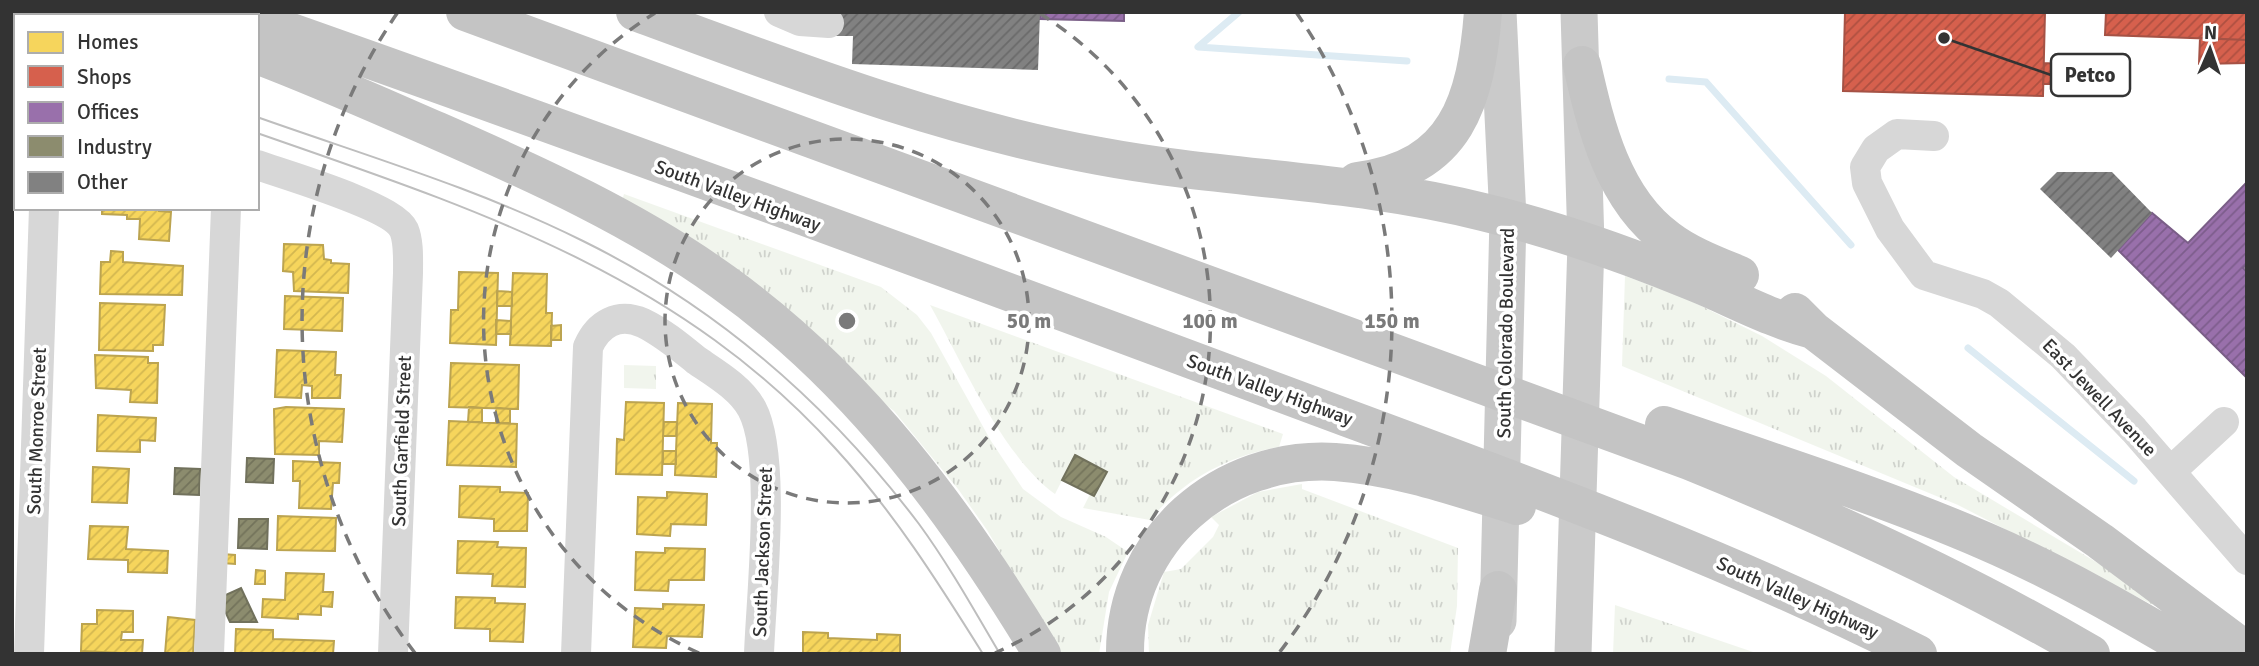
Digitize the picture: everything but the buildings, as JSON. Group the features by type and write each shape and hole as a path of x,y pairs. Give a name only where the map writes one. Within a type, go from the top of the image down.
{"highway":[{"path":"465,12 1572,416 1774,495 1985,596 2091,654"},
{"path":"635,12 865,96 998,135 1153,166 1364,188 1508,218 1690,281 1783,323 1813,330"},
{"path":"1279,180 1345,182 1372,179 1405,170 1431,153 1454,130 1465,109 1476,70 1483,12"},
{"name":"South Valley Highway","path":"259,21 1185,358 1625,523 1786,590 1918,654"},
{"path":"259,56 496,156 591,202 687,257 724,282 785,332 873,418 913,463 967,535 1042,654"},
{"path":"1582,65 1605,150 1630,197 1656,229 1670,241 1753,281 1969,450 2100,541 2247,651"},
{"path":"1124,253 1383,331 1897,505 2028,560 2117,607 2197,654"},
{"path":"1125,654 1127,620 1136,587 1153,550 1169,528 1191,508 1224,486 1248,475 1297,463 1337,462 1392,472 1484,496 1786,590"},
{"path":"1487,654 1498,590"}],"main road":[{"name":"South Colorado Boulevard","path":"1498,12 1508,218 1498,654"},
{"path":"1573,654 1586,243 1579,12"}],"street":[{"path":"779,12 800,21 829,23"},
{"name":"East Jewell Avenue","path":"1934,136 1897,134 1876,149 1866,167 1867,183 1890,229 1924,275 1983,293 2009,310 2063,356 2171,471 2247,560"},
{"name":"South Garfield Street","path":"259,166 376,208 392,217 404,229 408,273 393,654"},
{"name":"South Monroe Street","path":"29,654 44,210"},
{"path":"209,654 226,210"},
{"name":"South Jackson Street","path":"576,654 585,367 588,347 597,331 616,319 632,319 667,338 731,386 749,404 765,450 759,654"},
{"path":"2171,471 2224,422"}],"green space":[{"path":"624,194 881,287 917,315 931,333 991,441 1023,489 1061,517 1106,537 1128,552 1109,592 1099,654 1060,654 987,530 958,489 894,411 621,204"},
{"path":"1625,276 1681,296 1762,336 1826,376 1954,477 2133,584 2155,606 1958,505 1622,366"},
{"path":"930,305 1283,434 1279,447 1242,457 1208,472 1177,493 1150,520 1083,508 1090,494 1094,496 1107,472 1075,455 1055,494 1036,478 1018,457 985,407"},
{"path":"624,365 656,366 656,389 624,388"},
{"path":"1302,484 1302,489 1458,548 1457,606 1450,654 1149,654 1148,625 1164,572 1181,569 1213,537 1219,525 1211,517 1258,492"},
{"path":"1615,605 1759,654 1613,654"}],"waterway":[{"path":"1239,12 1198,47 1407,61"},
{"path":"1669,79 1706,82 1851,245"},
{"path":"1968,348 2134,481"}],"tram line":[{"path":"259,118 422,174 544,222 632,267 724,328 808,400 884,480 941,555 1000,654"},
{"path":"259,134 493,219 567,253 639,291 708,336 774,387 856,472 914,548 983,654"}],"place":[{"name":"Petco","path":"1944,38"}]}
